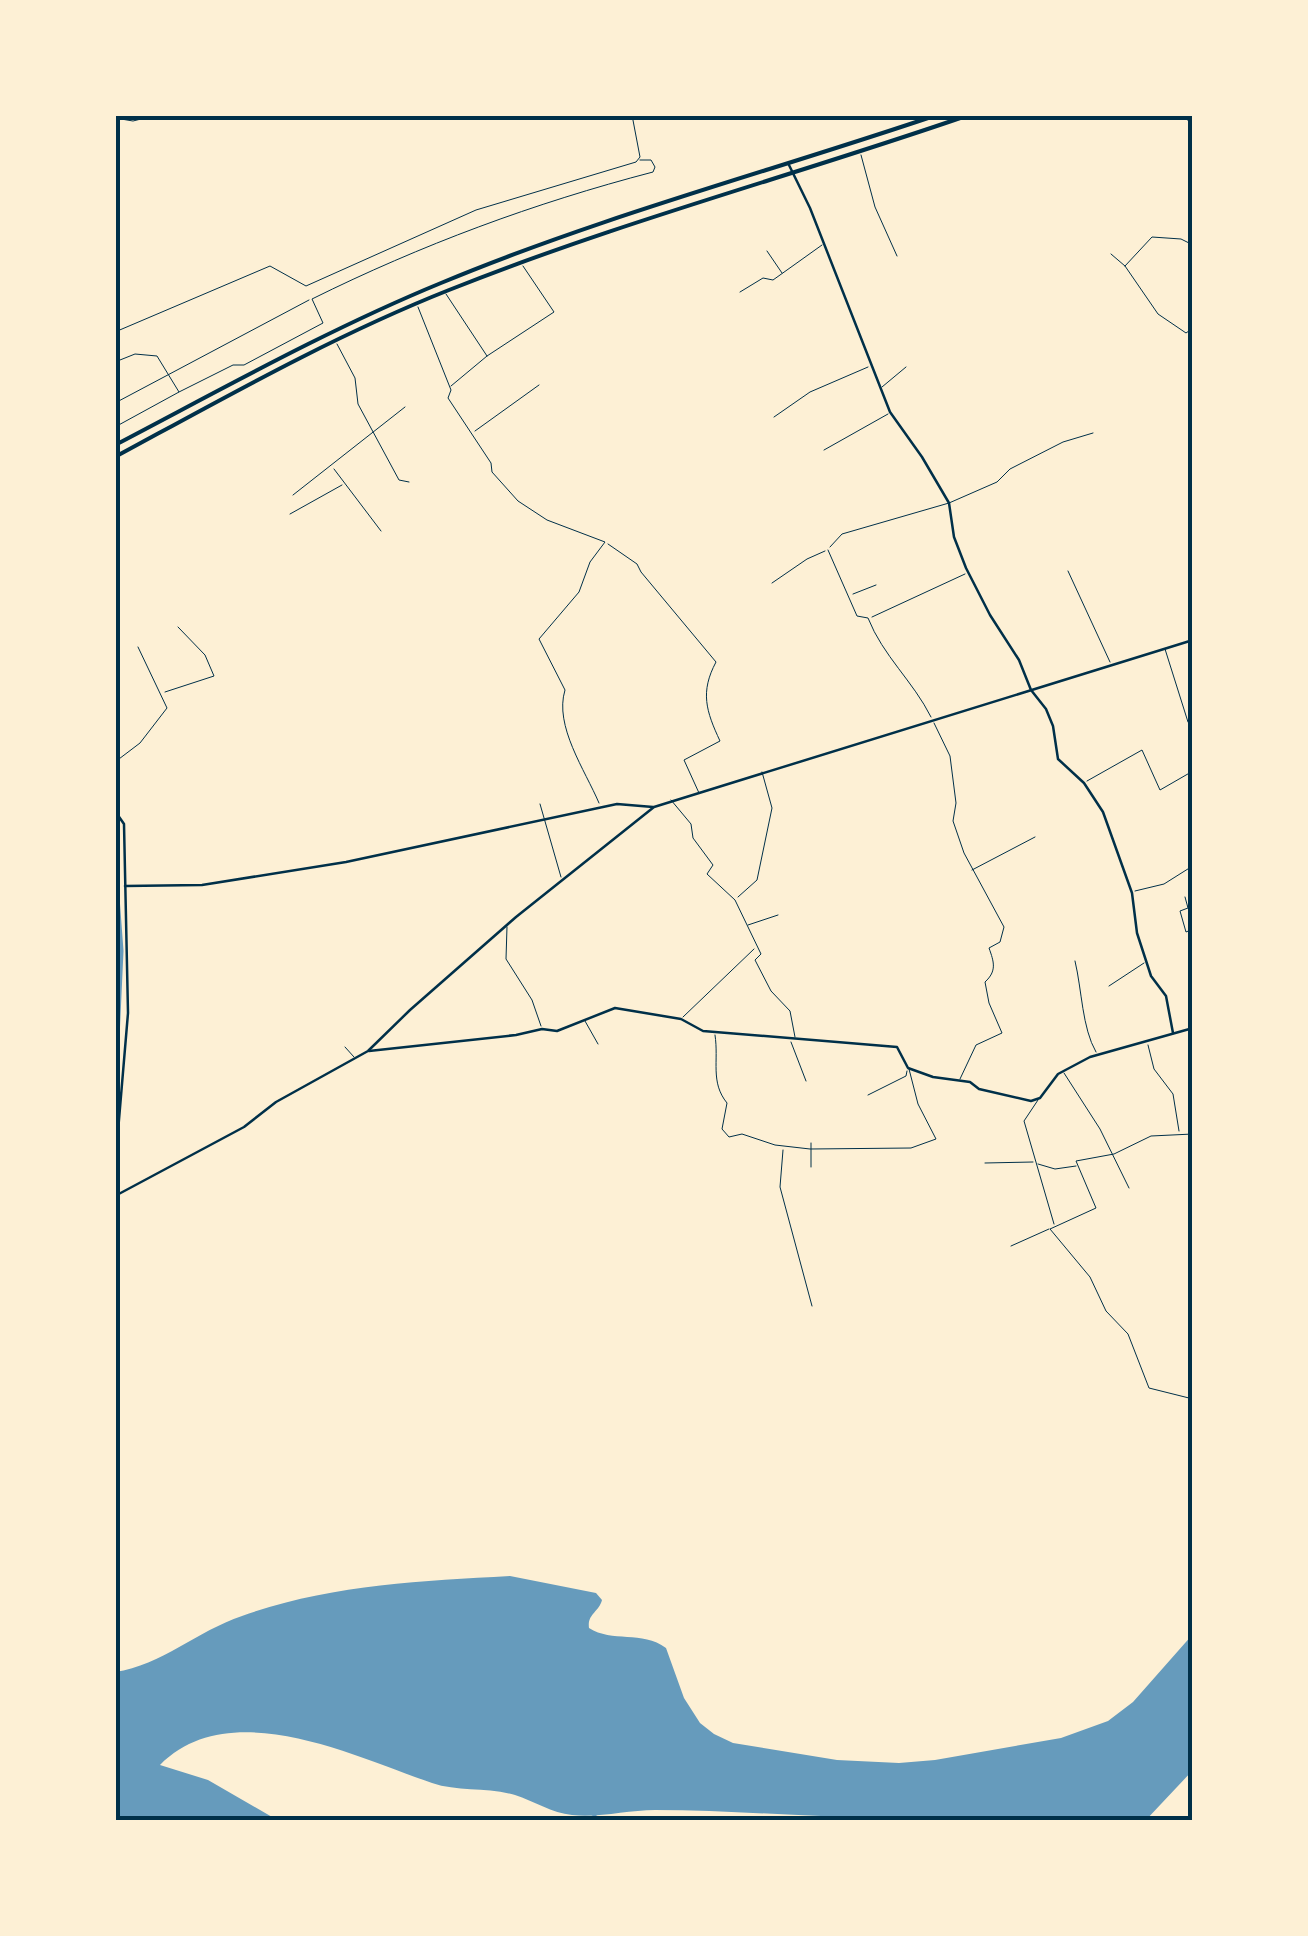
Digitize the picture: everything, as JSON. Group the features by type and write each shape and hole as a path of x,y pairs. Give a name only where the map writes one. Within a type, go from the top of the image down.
{"highway":[{"path":"115,446 369,314 443,282 787,162 937,115"},
{"path":"115,457 336,341 444,292 969,115"}],"street":[{"path":"115,118 133,121 157,115"},
{"path":"632,115 639,143 638,159"},
{"path":"1185,115 1193,124"},
{"path":"858,142 876,207 897,256"},
{"path":"115,332 270,266 306,286 476,210 590,178 638,159 651,160 655,167 653,172 474,226 386,262 115,403"},
{"path":"787,162 890,412 922,457 948,504 954,536 968,572 1020,660 1031,690 1053,726 1058,759 1084,783 1102,812 1131,892 1136,933 1146,962 1166,996 1172,1032"},
{"path":"1126,266 1152,238 1193,245"},
{"path":"740,292 763,278 773,280 824,244"},
{"path":"767,251 782,274"},
{"path":"1112,254 1126,266 1158,314 1186,333 1193,328"},
{"path":"450,387 487,356 554,312 521,263"},
{"path":"444,292 487,356"},
{"path":"115,428 232,365 244,365 323,323 312,299"},
{"path":"416,304 450,387 448,398 491,462 492,472 518,501 547,520 605,542 637,564 716,662 706,681 704,705 720,741 684,760 699,792"},
{"path":"336,341 355,378 358,404 373,434 400,480 408,482"},
{"path":"115,362 134,354 157,356 179,392"},
{"path":"774,417 810,392 871,366"},
{"path":"880,388 906,367"},
{"path":"472,433 539,385"},
{"path":"381,530 332,467 332,461 405,407"},
{"path":"824,450 890,412"},
{"path":"772,582 828,550 842,534 948,504 997,482 1010,468 1063,442 1093,433"},
{"path":"293,495 332,467"},
{"path":"290,514 345,484"},
{"path":"601,807 567,730 560,706 565,690 540,639 579,592 590,562 605,542"},
{"path":"828,550 858,616 868,618 948,585 968,572"},
{"path":"1068,571 1111,665"},
{"path":"850,595 876,585"},
{"path":"868,618 879,645 905,675 950,756 956,804 953,821 972,870 1004,928 1000,942 989,948 994,963 992,975 984,982 1002,1034 976,1045 959,1081"},
{"path":"162,693 214,676 204,655 178,626"},
{"path":"368,1051 507,925 654,808 1193,640"},
{"path":"115,762 140,744 167,708 138,647"},
{"path":"1165,648 1188,722"},
{"path":"1084,783 1142,750 1160,790 1193,771"},
{"path":"735,900 757,880 772,808 762,772"},
{"path":"671,800 692,824 694,838 713,865 707,874 735,900 761,954 755,960 771,991 790,1011 792,1051 806,1081"},
{"path":"540,804 562,880"},
{"path":"125,886 220,882 346,862 617,804 654,808"},
{"path":"115,811 124,824 128,1012 115,1166"},
{"path":"972,870 1036,837"},
{"path":"1131,892 1164,884 1190,867"},
{"path":"1185,896 1188,908 1180,910 1186,932 1193,929"},
{"path":"745,926 778,915"},
{"path":"507,925 506,959 532,1000 542,1029"},
{"path":"682,1019 756,947"},
{"path":"115,948 115,976"},
{"path":"1075,961 1084,995 1086,1035 1097,1055"},
{"path":"1110,986 1146,962"},
{"path":"115,1196 244,1127 276,1102 368,1051 557,1030 615,1008 682,1019 703,1031 897,1047 936,1139 911,1148 810,1149 783,1147 742,1134 729,1137 722,1129 727,1120 727,1103 714,1080 718,1056 714,1032"},
{"path":"585,1021 598,1044"},
{"path":"1054,1226 1024,1120 1058,1074 1097,1055 1193,1028"},
{"path":"1147,1040 1154,1068 1173,1094 1179,1134"},
{"path":"345,1047 354,1057"},
{"path":"908,1068 1021,1100 1040,1098"},
{"path":"868,1095 906,1076 908,1068"},
{"path":"1064,1073 1114,1154 1129,1188"},
{"path":"1011,1246 1096,1208 1076,1161 1114,1154 1151,1136 1193,1134"},
{"path":"810,1167 811,1143"},
{"path":"783,1147 780,1187 812,1306"},
{"path":"985,1163 1034,1161 1055,1170 1079,1166"},
{"path":"1050,1228 1090,1277 1106,1311 1128,1334 1149,1388 1193,1399"}],"water":[{"path":"510,1576 596,1593 602,1600 589,1628 607,1635 647,1639 666,1648 684,1698 700,1723 714,1734 733,1743 837,1760 935,1760 1061,1738 1108,1721 1133,1702 1193,1634 1193,1770 1145,1821 871,1821 679,1810 582,1816 557,1812 505,1793 442,1786 294,1738 221,1734 189,1744 160,1765 208,1780 279,1821 115,1821 115,1672 164,1655 242,1616 307,1597 408,1583"}],"waterway":[{"path":"115,870 121,951 115,1082"},
{"path":"592,1814 603,1821"}]}
